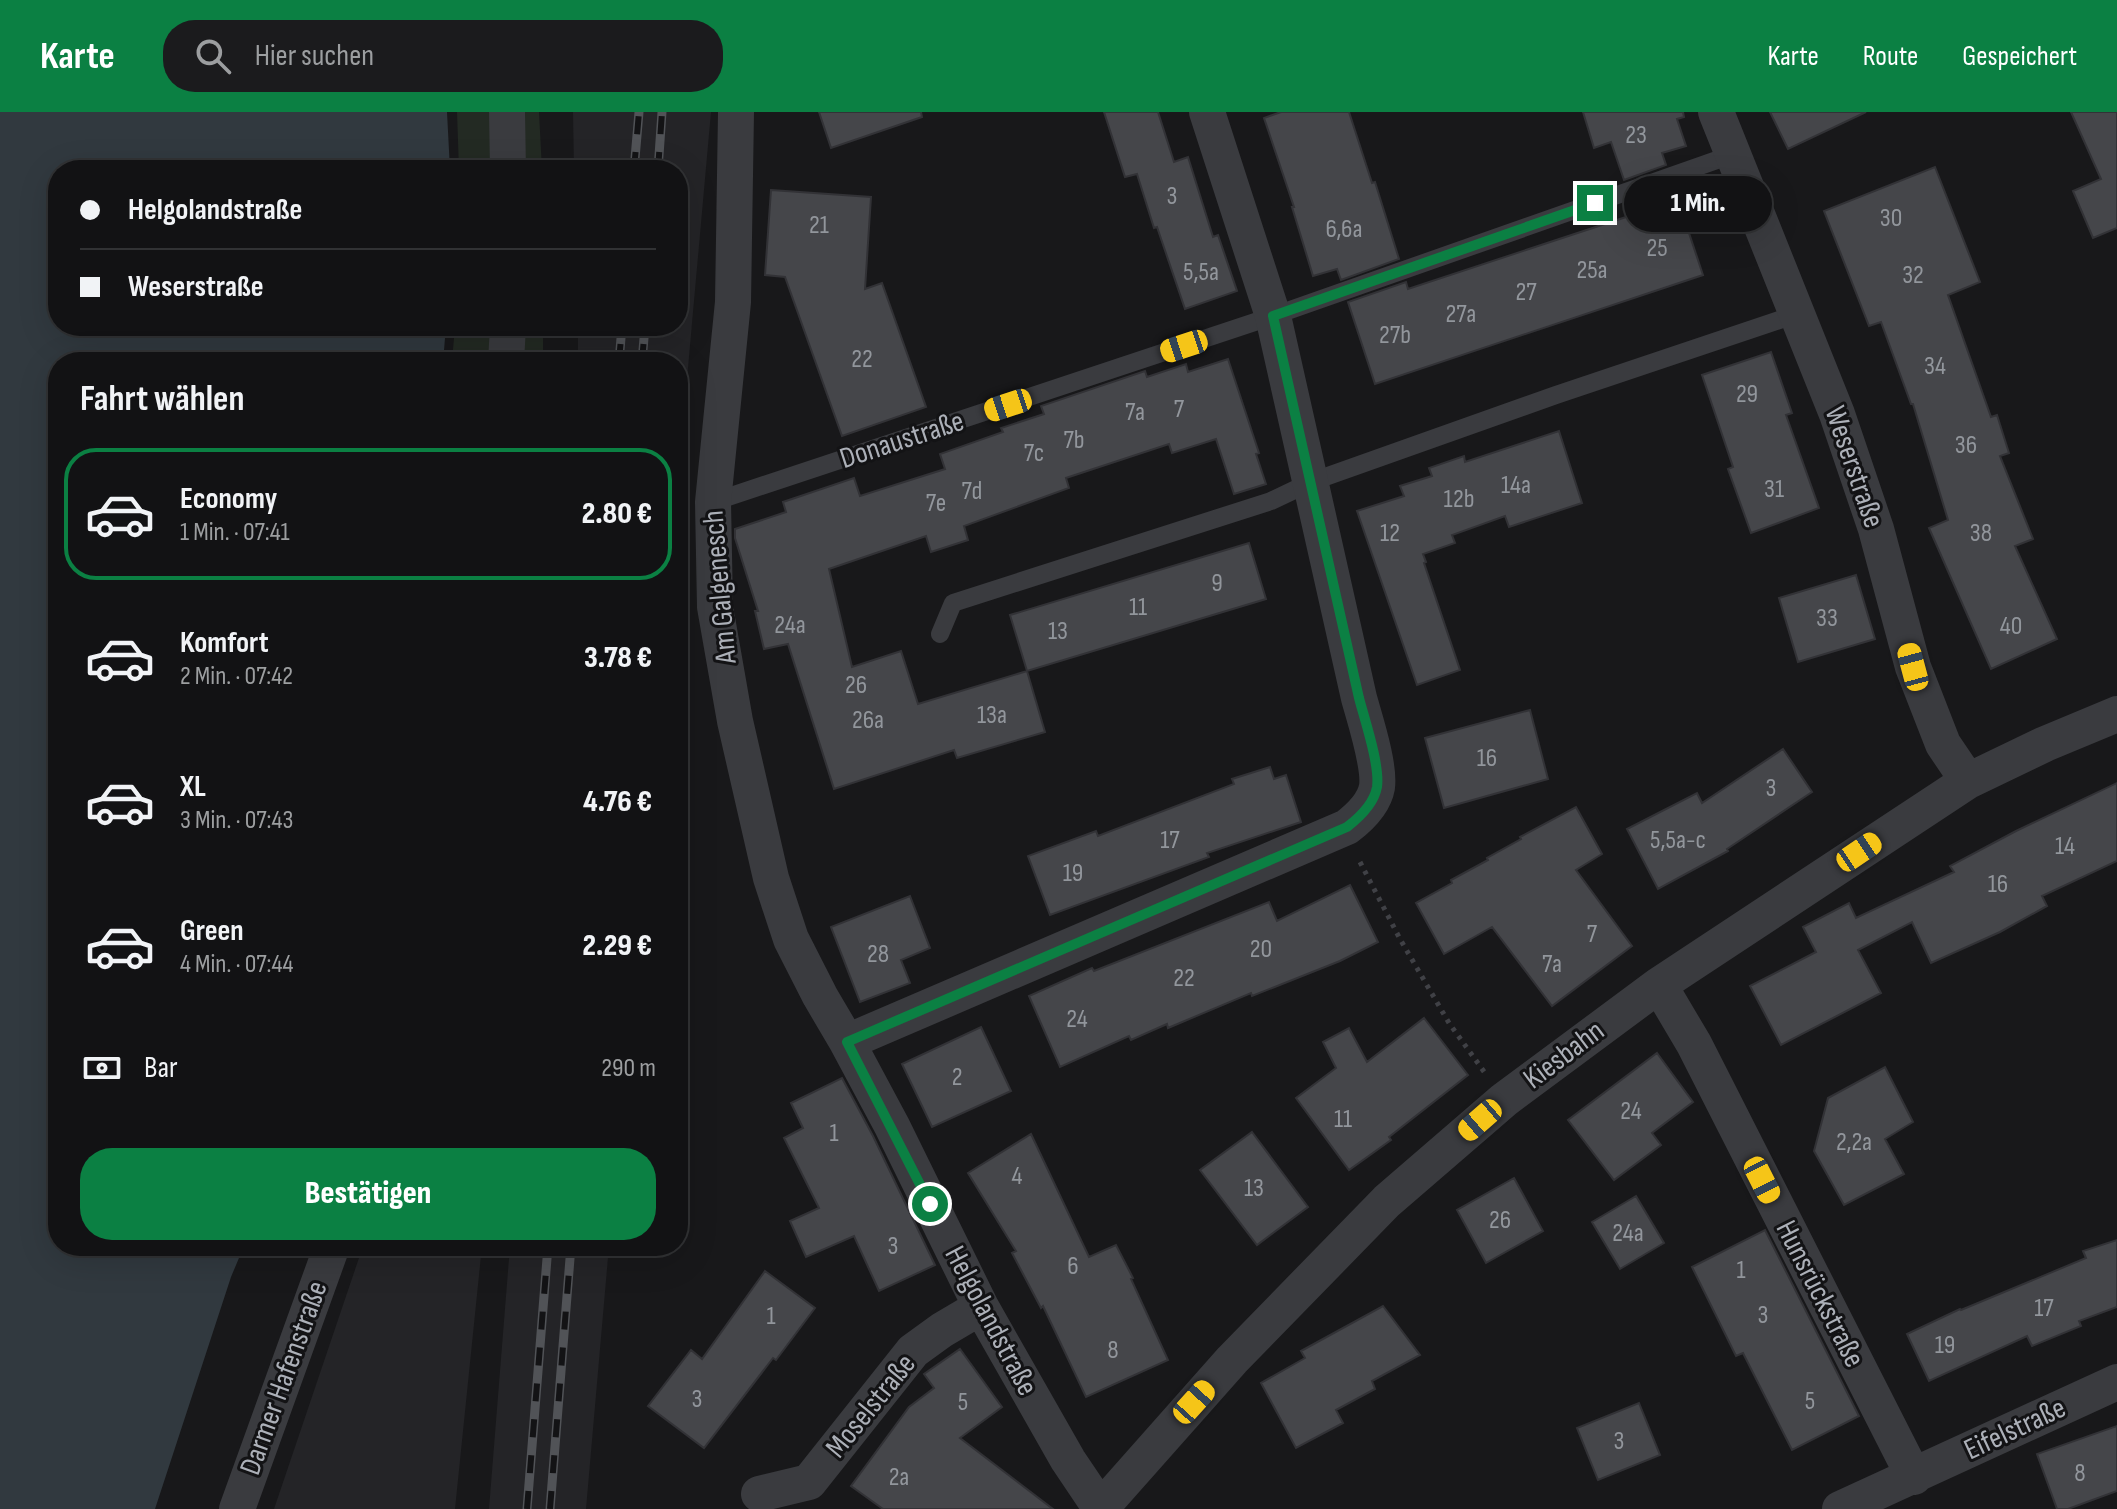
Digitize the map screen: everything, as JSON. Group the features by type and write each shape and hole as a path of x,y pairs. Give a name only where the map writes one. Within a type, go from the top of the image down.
{"street":[{"path":"507,112 508,160"},
{"name":"Am Galgenesch","path":"736,112 733,302 713,502 715,607 735,721 771,878 791,939 847,1042"},
{"path":"847,1042 1347,827 1364,813 1377,788 1374,753 1273,316 1207,112"},
{"name":"Weserstraße","path":"1716,112 1837,414 1876,529 1913,667 1943,744 1968,781"},
{"name":"Kiesbahn","path":"1101,1509 1232,1360 1387,1201 1504,1100 1659,985 1968,781 2117,714"},
{"name":"Hunsrückstraße","path":"1659,985 1694,1044 1914,1477"},
{"name":"Helgolandstraße","path":"847,1042 981,1307 1068,1460 1101,1509"},
{"name":"Darmer Hafenstraße","path":"237,1509 328,1256"},
{"name":"Moselstraße","path":"759,1494 809,1482 913,1351 981,1307"},
{"name":"Eifelstraße","path":"1840,1509 2117,1382"}],"lane":[{"path":"1273,316 1734,154"},
{"path":"940,634 953,603 1271,501 1311,482 1797,314"},
{"name":"Donaustraße","path":"713,502 1273,316"}],"path":[{"path":"1347,827 1362,867 1400,939 1449,1023 1504,1100"}],"shaded area":[{"path":"0,112 447,112 449,160 48,160 48,336 445,336 444,352 48,352 48,1256 240,1256 155,1509 0,1509"},
{"path":"457,112 539,112 541,160 459,160"},
{"path":"573,112 711,112 688,368 688,352 578,352 578,336 688,336 688,160 574,160"},
{"path":"454,336 543,336 543,352 453,352"},
{"path":"360,1256 481,1256 455,1509 274,1509"},
{"path":"509,1256 608,1256 586,1509 489,1509"}],"building":[{"path":"819,112 921,112 922,117 831,148"},
{"path":"1104,112 1158,112 1174,162 1188,157 1213,237 1218,235 1237,291 1185,309 1137,174 1125,177"},
{"path":"1281,112 1349,112 1399,259 1341,280 1337,269 1313,276 1264,118"},
{"path":"1583,112 1683,112 1684,117 1677,119 1686,146 1662,153 1666,165 1624,180 1611,142 1594,148"},
{"path":"1770,112 1866,112 1788,149"},
{"path":"2071,112 2117,112 2117,228 2093,238 2073,191 2101,179"},
{"path":"1935,167 1980,282 1948,295 1991,417 1997,415 2009,453 2000,456 2033,539 2015,546 2057,639 1991,669 1929,528 1948,520 1913,404 1881,322 1869,326 1824,211"},
{"path":"1674,188 1703,275 1375,384 1348,302 1406,282 1408,289 1635,214 1631,203"},
{"path":"771,190 871,197 865,289 882,283 926,407 842,436 785,277 765,275"},
{"path":"1771,352 1792,413 1786,415 1819,508 1751,533 1728,469 1733,467 1702,375"},
{"path":"1228,359 1266,484 1234,494 1216,439 1172,453 1169,444 1066,478 1069,488 964,526 968,540 931,552 926,536 829,569 852,667 901,651 918,704 1027,671 1045,732 957,758 954,750 834,789 788,644 764,649 755,611 758,611 735,538 735,529 786,512 783,502 854,478 860,496 945,469 940,454 1044,414 1041,406 1145,371 1147,377 1186,364 1188,372"},
{"path":"1559,431 1582,503 1509,527 1505,516 1452,535 1455,543 1423,554 1460,670 1417,685 1357,511 1404,496 1400,486 1432,476 1429,468 1464,456 1465,462"},
{"path":"1249,543 1266,599 1027,671 1010,615"},
{"path":"1856,575 1875,639 1798,662 1779,598"},
{"path":"1530,710 1548,779 1444,808 1425,738"},
{"path":"1783,749 1812,792 1728,851 1658,889 1627,829 1697,793 1702,803"},
{"path":"1270,767 1274,779 1286,775 1301,822 1207,853 1209,857 1050,915 1028,856 1096,831 1098,836 1234,784 1232,779"},
{"path":"2117,783 2117,861 2042,896 2047,906 2000,932 1931,963 1912,922 1858,950 1881,993 1781,1045 1750,986 1816,952 1803,927 1849,903 1856,918 1954,872 1950,866"},
{"path":"1576,807 1602,854 1576,870 1632,946 1552,1006 1492,927 1444,954 1416,903 1452,883 1451,880 1488,860 1520,837"},
{"path":"1350,885 1378,942 1340,961 1252,996 1251,993 1168,1028 1167,1024 1131,1040 1129,1036 1060,1067 1029,996 1092,968 1094,971 1269,902 1277,921"},
{"path":"910,896 930,948 901,960 910,983 860,1002 831,927"},
{"path":"1424,1018 1468,1075 1389,1137 1391,1140 1349,1170 1296,1098 1336,1068 1323,1042 1349,1028 1367,1062"},
{"path":"981,1027 1011,1091 932,1127 902,1064"},
{"path":"1657,1053 1693,1102 1652,1133 1661,1145 1614,1180 1568,1120"},
{"path":"1885,1067 1913,1122 1885,1139 1904,1174 1844,1205 1814,1151 1828,1098"},
{"path":"842,1078 935,1265 879,1291 854,1236 806,1257 790,1221 819,1208 784,1138 803,1128 791,1103"},
{"path":"1252,1132 1308,1207 1257,1245 1200,1170"},
{"path":"1031,1134 1089,1257 1116,1245 1168,1360 1086,1397 1043,1306 1041,1308 1012,1253 1016,1251 968,1173"},
{"path":"1514,1178 1543,1231 1486,1263 1457,1210"},
{"path":"1636,1196 1664,1243 1620,1269 1592,1222"},
{"path":"1765,1230 1859,1416 1792,1450 1743,1353 1736,1356 1692,1267"},
{"path":"2117,1240 2117,1307 2079,1321 2081,1326 2032,1346 2027,1336 1929,1381 1907,1334 2086,1258 2083,1251"},
{"path":"765,1271 815,1308 704,1448 648,1406 691,1350 702,1359"},
{"path":"1383,1306 1420,1355 1372,1381 1375,1389 1336,1410 1343,1423 1296,1448 1261,1383 1305,1358 1301,1351"},
{"path":"960,1349 1002,1407 960,1438 1053,1509 883,1509 851,1486 909,1407 934,1388 924,1374"},
{"path":"1639,1403 1660,1455 1598,1480 1577,1428"},
{"path":"2117,1426 2117,1491 2068,1509 2057,1509 2037,1454"}],"railway":[{"path":"635,160 639,112"},
{"path":"659,160 662,112"},
{"path":"620,352 621,336"},
{"path":"643,352 644,336"},
{"path":"527,1509 547,1256"},
{"path":"550,1509 570,1256"}],"route":[{"path":"930,1204 847,1042 1347,827 1364,813 1377,788 1374,753 1273,316 1595,203"}]}
